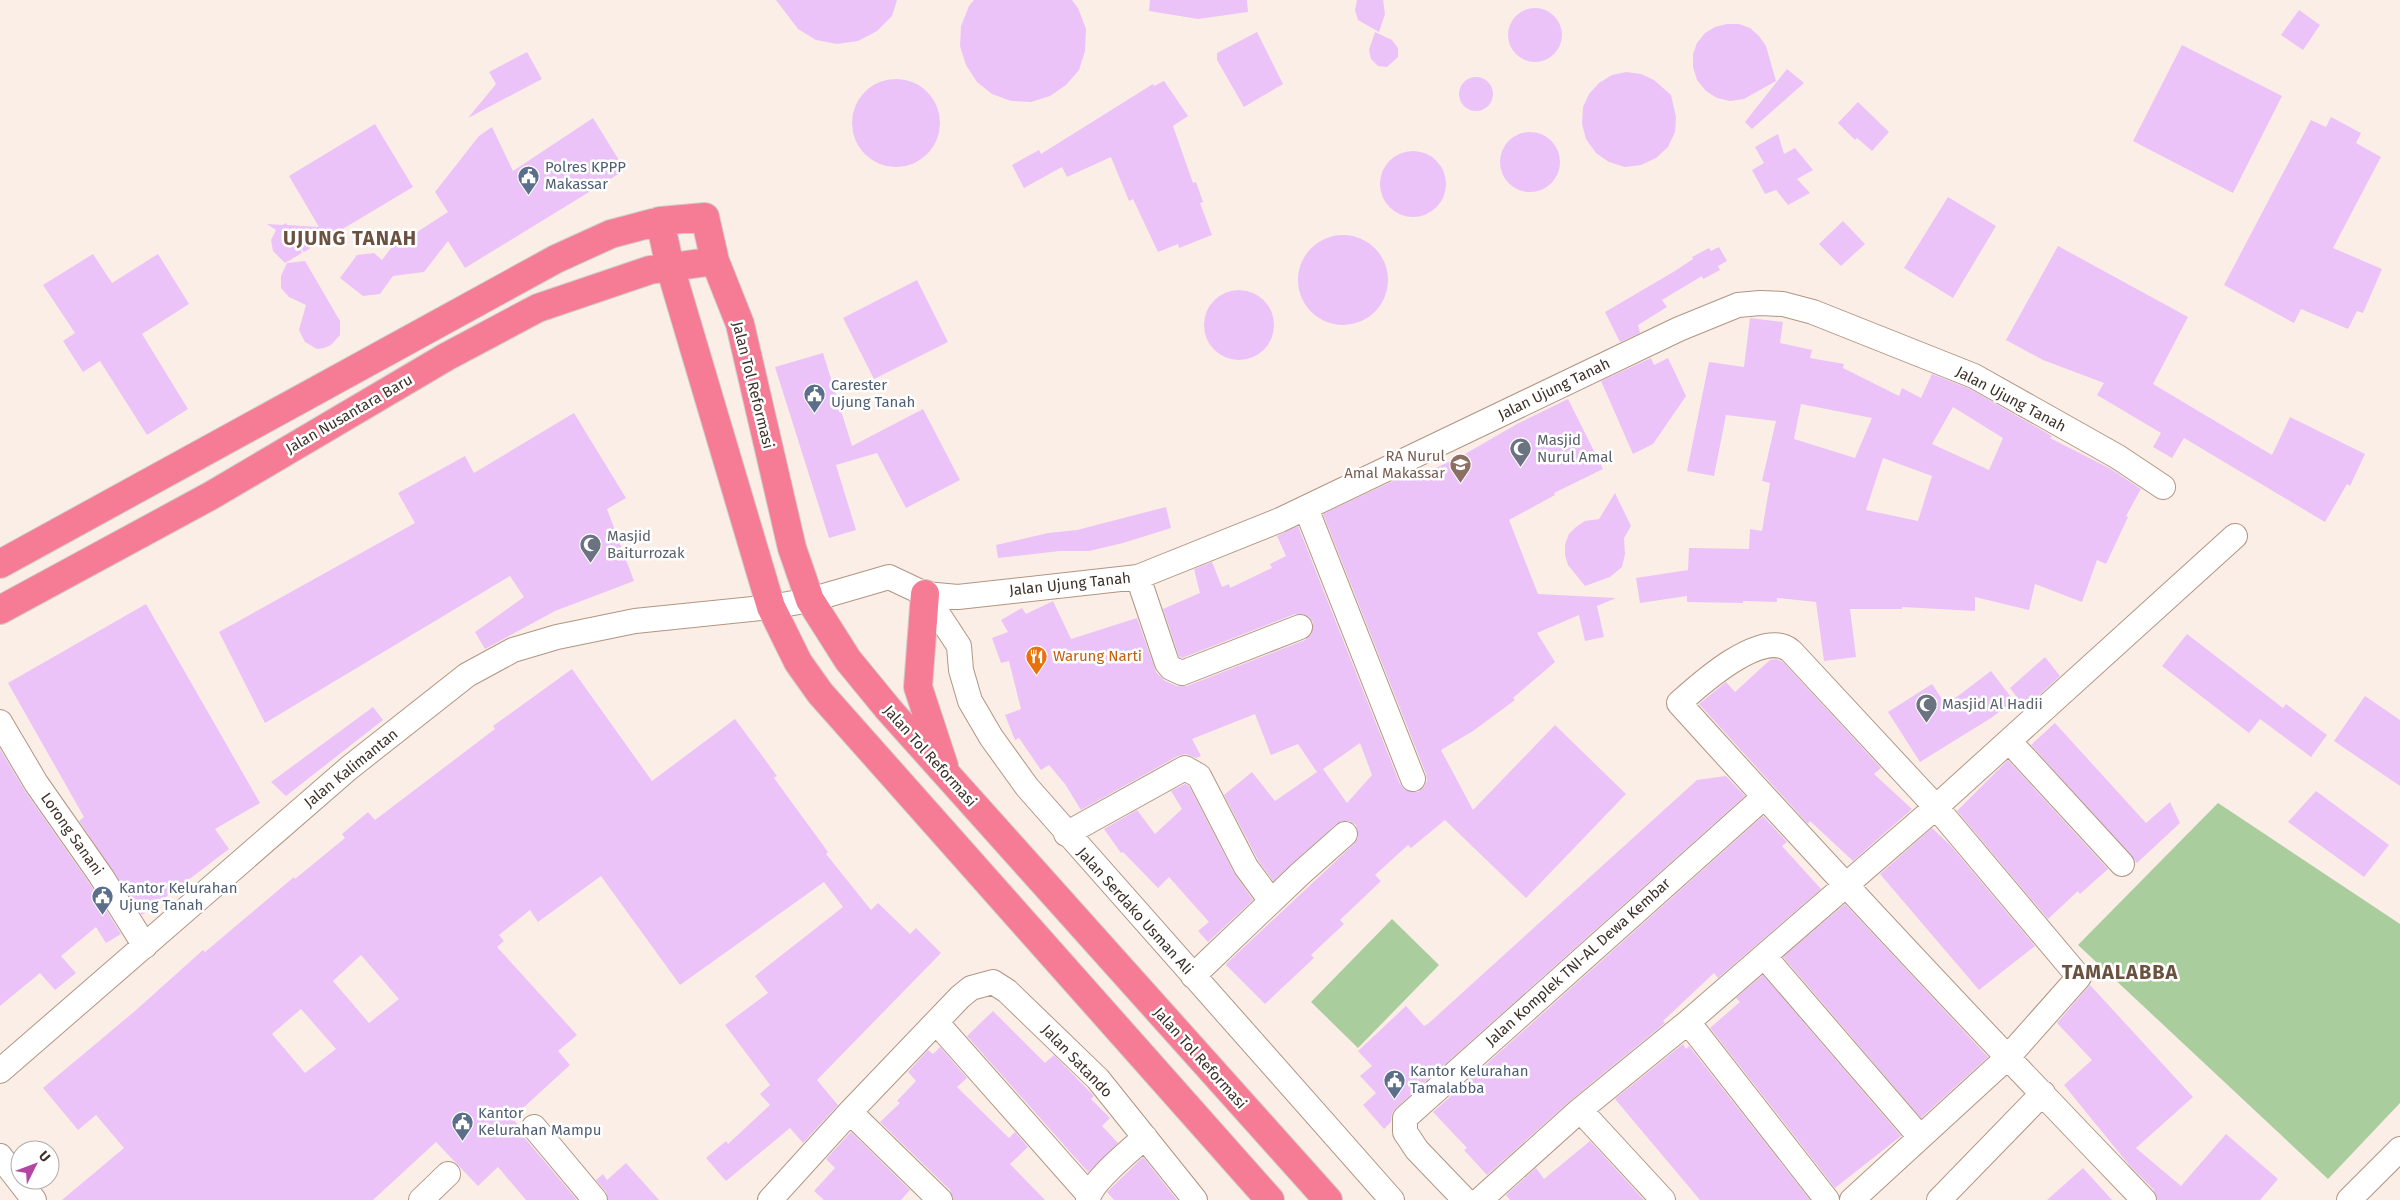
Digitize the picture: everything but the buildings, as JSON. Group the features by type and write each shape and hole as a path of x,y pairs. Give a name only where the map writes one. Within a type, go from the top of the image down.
{"highway":[{"name":"Jalan Tol Reformasi","path":"660,221 704,217 714,261 740,324 792,548 810,600 848,660 889,710 1328,1200"},
{"path":"0,564 556,259 611,234 660,221 670,266 771,608 798,662 820,693 1270,1200"},
{"name":"Jalan Nusantara Baru","path":"0,610 249,473 446,358 538,308 631,275 670,266 714,261"},
{"path":"230,438 249,473"},
{"path":"926,594 918,688 948,776"}],"street":[{"name":"Jalan Ujung Tanah","path":"926,594 958,597 1138,577 1280,520 1679,329 1738,305 1760,303 1783,304 1813,312 1974,376 2118,457 2163,487"},
{"path":"1306,508 1413,779"},
{"path":"1480,1200 1580,1110 1688,1022 1936,807 2236,536"},
{"name":"Jalan Kalimantan","path":"0,1071 349,768 474,671 513,650 557,637 635,621 771,608 810,600 890,577 926,594"},
{"path":"1138,577 1167,662 1171,668 1182,673 1300,627"},
{"name":"Jalan Serdako Usman Ali","path":"926,594 959,646 960,670 970,701 991,737 1027,787 1066,834 1392,1200"},
{"path":"1852,1200 2008,1057 2079,977 1936,807 1784,644 1772,644 1733,660 1679,703 1845,886 2008,1057 2043,1093 2143,1200"},
{"name":"Lorong Sanani","path":"0,722 36,783 101,876 145,946"},
{"path":"2009,741 2122,864"},
{"path":"1066,834 1185,768 1189,769 1199,776 1246,867 1271,901"},
{"name":"Jalan Komplek TNI-AL Dewa Kembar","path":"1465,1200 1417,1150 1405,1132 1405,1118 1414,1107 1764,797"},
{"path":"1192,976 1345,834"},
{"path":"1764,956 1920,1137"},
{"name":"Jalan Satando","path":"936,1022 960,997 972,988 993,982 1007,991 1098,1079 1195,1200"},
{"path":"770,1200 850,1112 936,1022 1088,1197 1101,1179 1145,1137"},
{"path":"1688,1022 1826,1200"},
{"path":"1939,1200 2043,1093"},
{"path":"1580,1110 1663,1200"},
{"path":"850,1112 940,1200"},
{"path":"534,1127 595,1200"},
{"path":"2349,1200 2400,1149"},
{"path":"0,1156 34,1200"},
{"path":"421,1200 448,1174"}],"green space":[{"path":"2218,803 2400,924 2400,1103 2328,1179 2078,945"},
{"path":"1392,919 1439,965 1358,1048 1311,1002"}],"place":[{"name":"Polres KPPP Makassar","path":"529,195"},
{"name":"Carester Ujung Tanah","path":"815,413"},
{"name":"Masjid Nurul Amal","path":"1521,468"},
{"name":"RA Nurul Amal Makassar","path":"1461,484"},
{"name":"Masjid Baiturrozak","path":"591,564"},
{"name":"Warung Narti","path":"1037,675"},
{"name":"Masjid Al Hadii","path":"1926,723"},
{"name":"Kantor Kelurahan Ujung Tanah","path":"103,916"},
{"name":"Kantor Kelurahan Tamalabba","path":"1394,1099"},
{"name":"Kantor Kelurahan Mampu","path":"462,1141"}],"district":[{"name":"UJUNG TANAH","path":"350,238"},
{"name":"TAMALABBA","path":"2120,972"}]}
